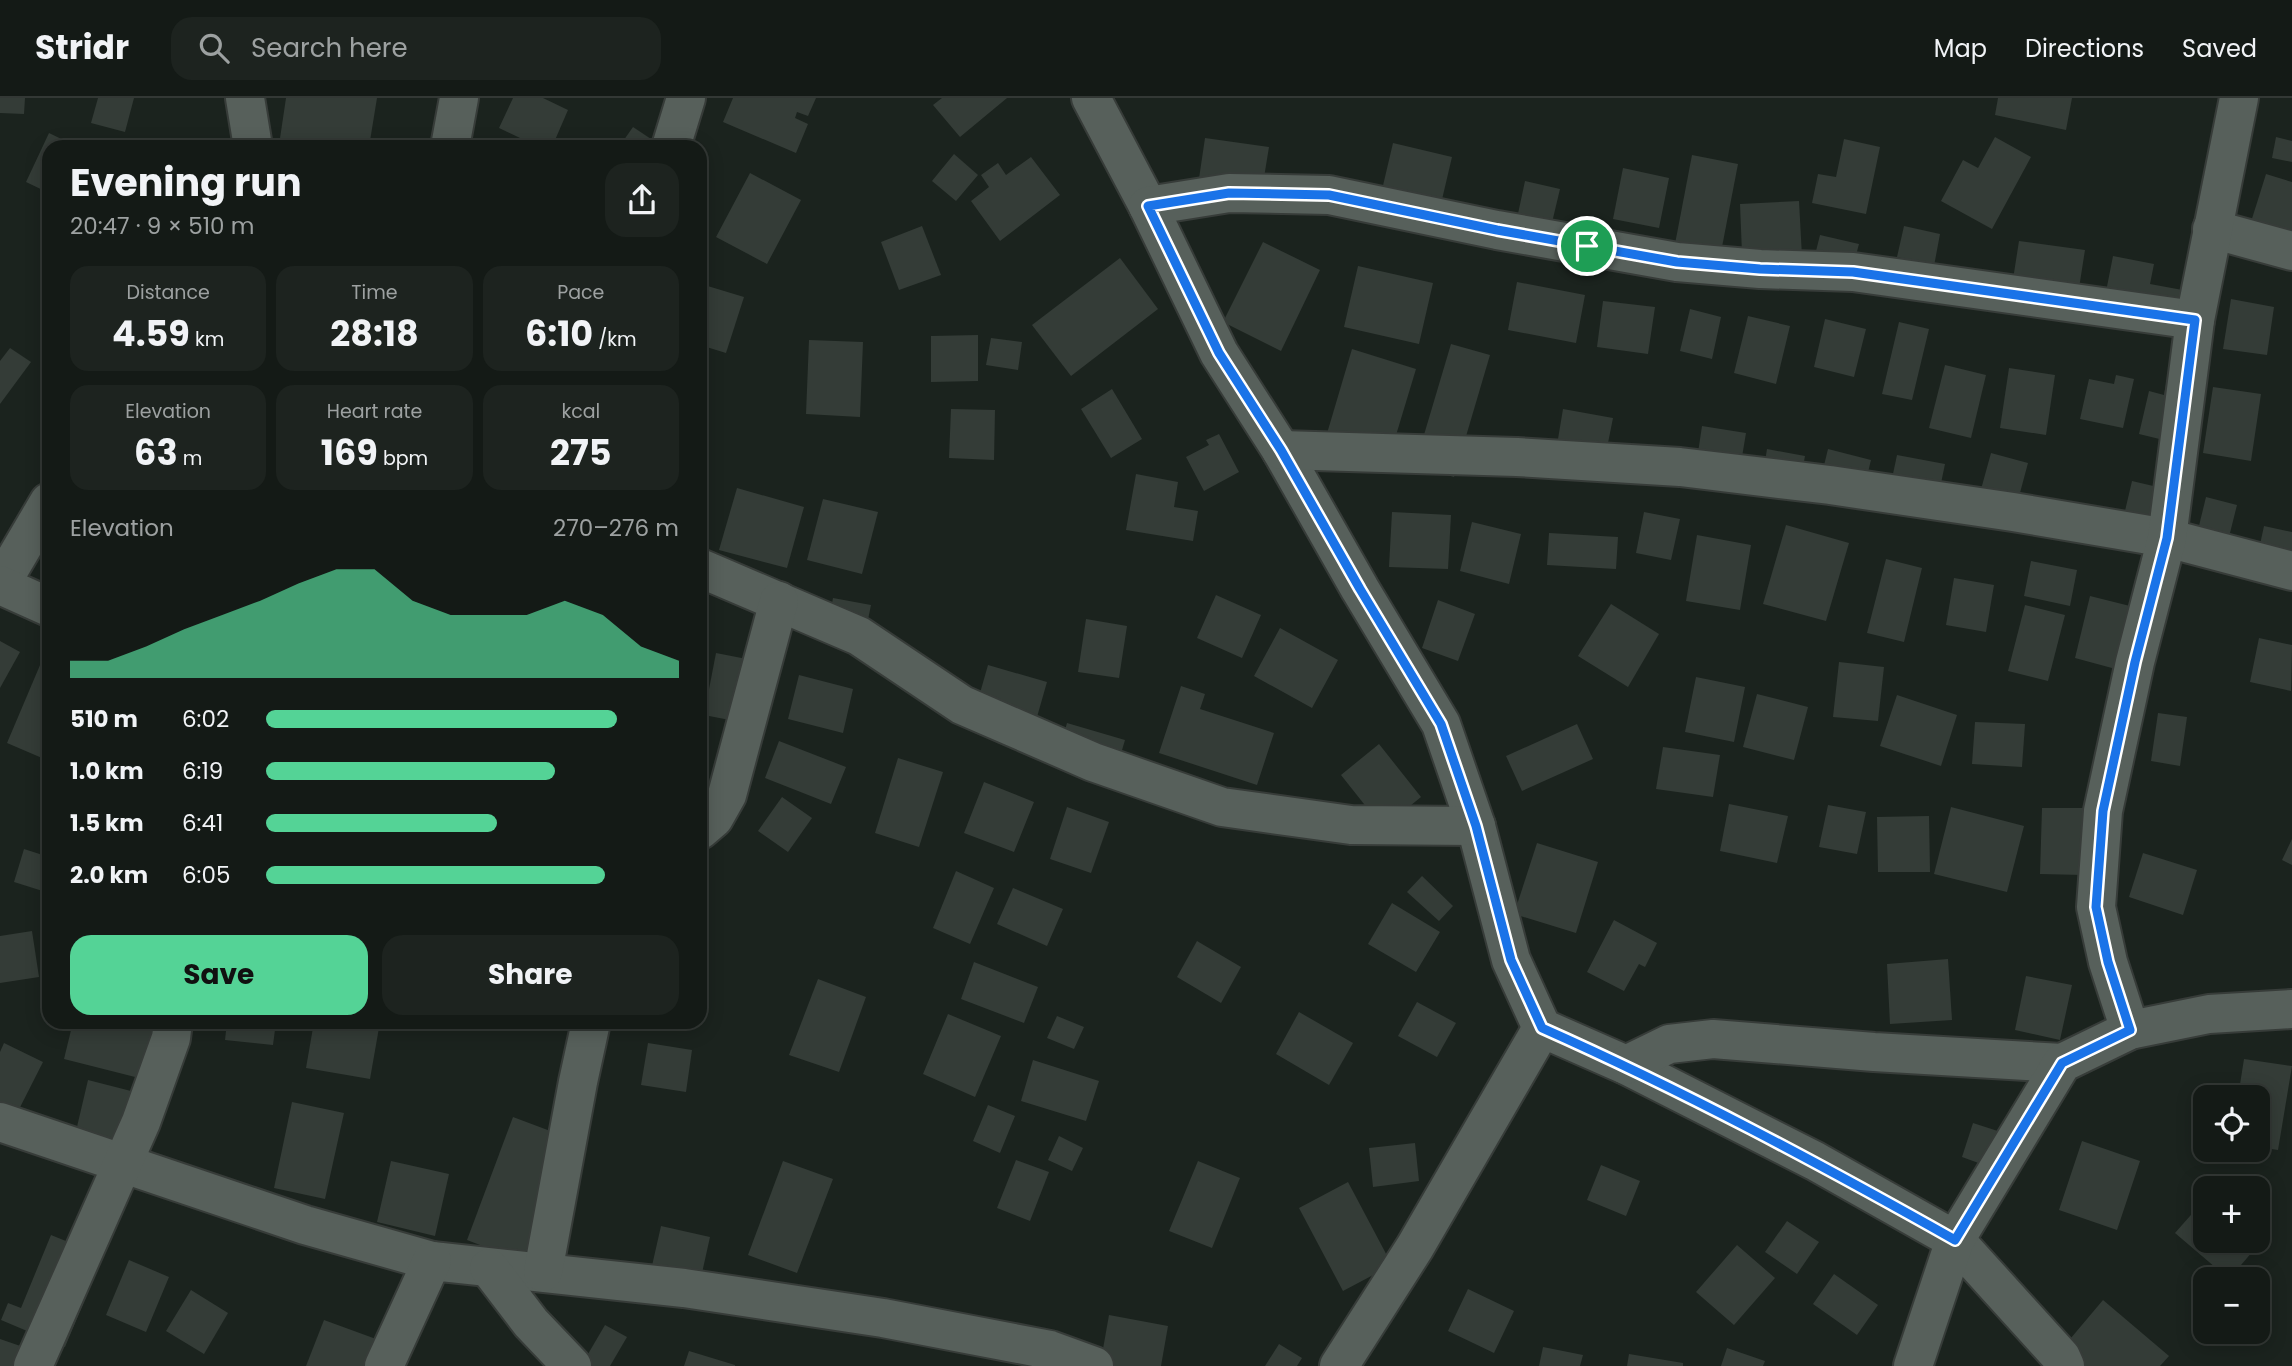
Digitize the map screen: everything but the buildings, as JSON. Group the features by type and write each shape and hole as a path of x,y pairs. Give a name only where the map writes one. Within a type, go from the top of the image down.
{"street":[{"path":"245,98 252,140"},
{"path":"451,140 459,98"},
{"path":"673,140 686,98"},
{"path":"1091,98 1148,206 1219,353 1281,450 1441,724 1476,826 1511,960 1542,1028 1626,1065 1815,1161 1955,1240 2060,1357 2065,1366"},
{"path":"2130,1030 2108,962 2096,907 2103,811 2132,675 2167,538 2195,320 2239,98"},
{"path":"1148,206 1229,193 1329,195 1497,230 1677,262 1760,269 1853,272 2195,320"},
{"path":"2212,229 2292,251"},
{"path":"1281,450 1517,457 1680,467 1830,485 2167,538 2292,571"},
{"path":"42,514 0,585 42,604"},
{"path":"707,571 859,636 962,705 1093,762 1222,807 1351,825 1476,826"},
{"path":"707,824 714,818 727,795 779,601"},
{"path":"1626,1065 1669,1044 1713,1039 2062,1063 2130,1030 2209,1014 2292,1009"},
{"path":"1339,1366 1415,1247 1542,1028"},
{"path":"33,1366 141,1122 172,1029"},
{"path":"543,1272 590,1029"},
{"path":"1913,1366 1955,1240 2062,1063"},
{"path":"0,1122 305,1224 432,1261 684,1287 883,1318 1050,1350 1094,1366"},
{"path":"384,1366 432,1261"},
{"path":"489,1268 531,1323 572,1366"}],"route":[{"path":"1229,193 1329,195 1587,246 1677,262 1760,269 1853,272 2195,320 2167,538 2135,662 2103,811 2096,907 2108,962 2130,1030 2062,1063 1955,1240 1815,1161 1626,1065 1542,1028 1511,960 1476,826 1441,724 1281,450 1219,353 1148,206 1229,193"}]}
